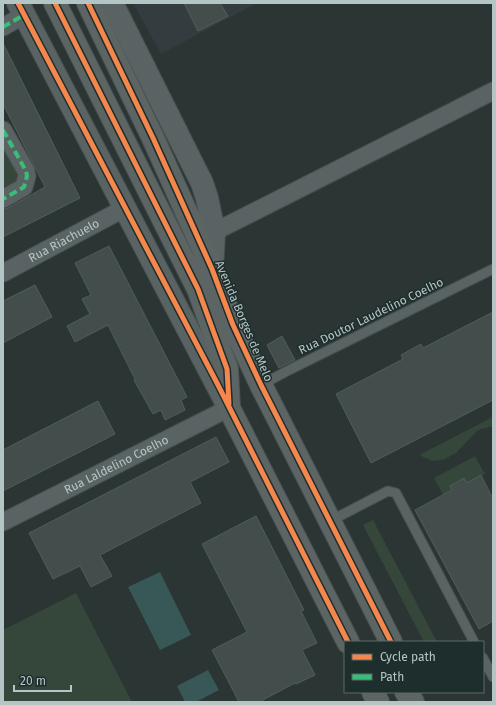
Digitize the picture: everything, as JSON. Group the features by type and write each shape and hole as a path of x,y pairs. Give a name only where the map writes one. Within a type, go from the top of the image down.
{"main road":[{"path":"55,3 198,289 227,370 229,408 347,641"},
{"name":"Avenida Borges de Melo","path":"88,3 153,138 212,269 233,325 261,385 389,641"},
{"path":"324,595 361,641"},
{"path":"374,693 378,702"},
{"path":"407,693 413,702"},
{"path":"416,693 421,702"}],"street":[{"name":"Avenida Borges de Melo","path":"112,3 202,183 207,198 214,232 212,269"},
{"path":"3,27 21,9 229,408"},
{"path":"214,232 493,91"},
{"path":"3,130 26,171 27,176 24,187 3,199"},
{"name":"Rua Riachuelo","path":"3,273 125,208"},
{"name":"Rua Laldelino Coelho","path":"3,522 229,408"}],"lane":[{"name":"Rua Doutor Laudelino Coelho","path":"261,385 493,269"},
{"path":"330,521 388,491 396,493 473,641"},
{"path":"484,660 493,677"}],"shaded area":[{"path":"133,3 257,3 161,54"}],"green space":[{"path":"3,144 22,178 3,188"},
{"path":"493,417 493,426 478,430 456,453 443,460 432,461 419,455"},
{"path":"475,456 485,474 467,483 464,479 451,486 452,490 443,495 434,478"},
{"path":"373,520 436,641 423,641 363,525"},
{"path":"76,593 132,702 3,702 3,630"}],"water":[{"path":"160,572 191,635 160,650 128,587"},
{"path":"208,670 219,690 196,702 185,702 177,686"}],"building":[{"path":"184,3 220,3 228,16 198,31"},
{"path":"3,43 80,198 3,237 3,209 8,208 45,187 3,104"},
{"path":"109,246 187,397 181,400 185,410 165,420 161,410 153,414 134,380 135,379 108,325 75,342 67,326 90,314 82,299 91,295 75,263"},
{"path":"35,285 52,317 3,343 3,301"},
{"path":"493,312 493,400 371,463 336,394 403,359 401,355 421,344 423,348"},
{"path":"282,336 295,360 279,368 267,345"},
{"path":"98,401 115,434 3,491 3,450"},
{"path":"216,437 229,462 190,482 201,503 100,555 112,576 91,587 80,566 53,579 29,533"},
{"path":"481,475 493,499 493,621 479,629 415,510 452,490 450,486 464,478 467,483"},
{"path":"256,516 304,610 301,611 317,643 302,650 315,675 296,684 295,683 259,702 239,702 212,650 247,632 202,544"}],"marked path":[{"path":"3,27 24,15"},
{"path":"3,130 26,171 27,176 24,187 3,199"}],"cycle path":[{"path":"18,3 217,383 347,641"},
{"path":"55,3 198,289 227,369 229,404"},
{"path":"88,3 153,138 212,269 233,325 261,385 390,641"}]}
